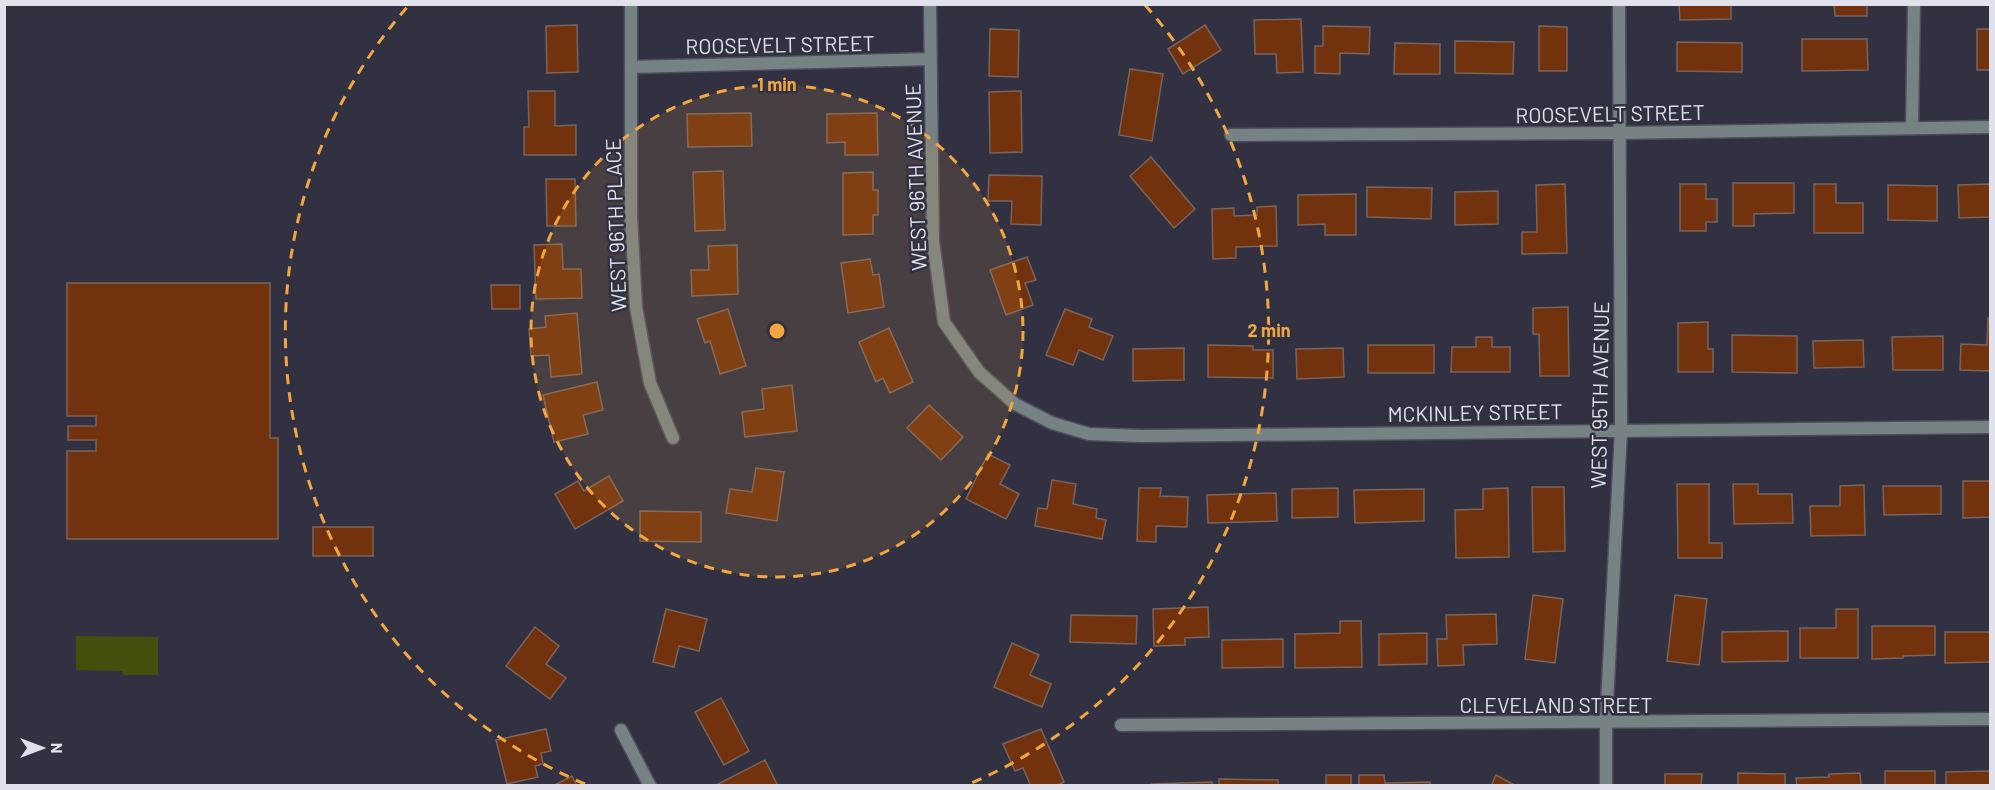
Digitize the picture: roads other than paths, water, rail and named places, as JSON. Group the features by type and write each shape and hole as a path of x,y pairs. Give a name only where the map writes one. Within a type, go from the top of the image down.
{"street":[{"name":"WEST 96TH PLACE","path":"631,4 631,215 636,307 650,383 673,438"},
{"name":"WEST 96TH AVENUE","path":"930,4 933,241 944,322 979,372"},
{"name":"WEST 95TH AVENUE","path":"1606,786 1606,723 1621,430 1619,4"},
{"path":"1912,128 1914,4"},
{"name":"ROOSEVELT STREET","path":"631,67 930,60"},
{"name":"ROOSEVELT STREET","path":"1231,135 1619,133 1990,127"},
{"name":"MCKINLEY STREET","path":"979,372 1015,404 1052,423 1089,434 1142,436 1990,427"},
{"name":"CLEVELAND STREET","path":"1121,725 1990,719"},
{"path":"621,730 650,786"}]}
